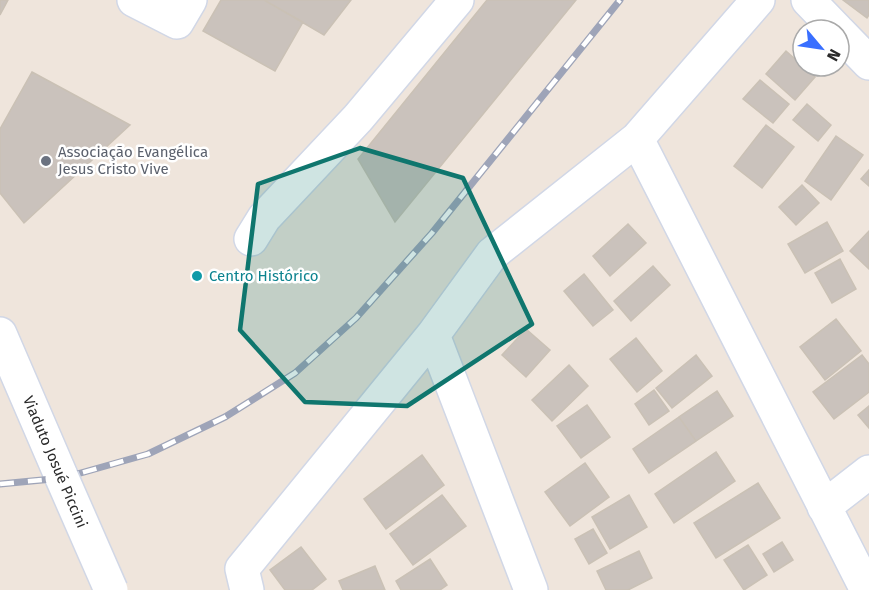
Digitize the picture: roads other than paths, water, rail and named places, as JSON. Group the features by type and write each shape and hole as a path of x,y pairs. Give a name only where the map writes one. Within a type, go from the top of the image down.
{"street":[{"path":"134,0 183,11"},
{"path":"251,239 264,218 358,118 457,0"},
{"path":"247,590 243,569 433,335 492,254 637,139 758,0"},
{"path":"808,0 825,18"},
{"path":"851,44 869,63"},
{"path":"637,139 867,590"},
{"name":"Viaduto Josué Piccini","path":"0,334 111,590"},
{"path":"433,335 531,590"},
{"path":"824,507 869,472"}],"railway":[{"path":"0,484 63,478 148,454 225,417 295,373 356,318 432,233 620,0"}],"place":[{"name":"Associação Evangélica Jesus Cristo Vive","path":"46,161"},
{"name":"Centro Histórico","path":"197,276"}]}
